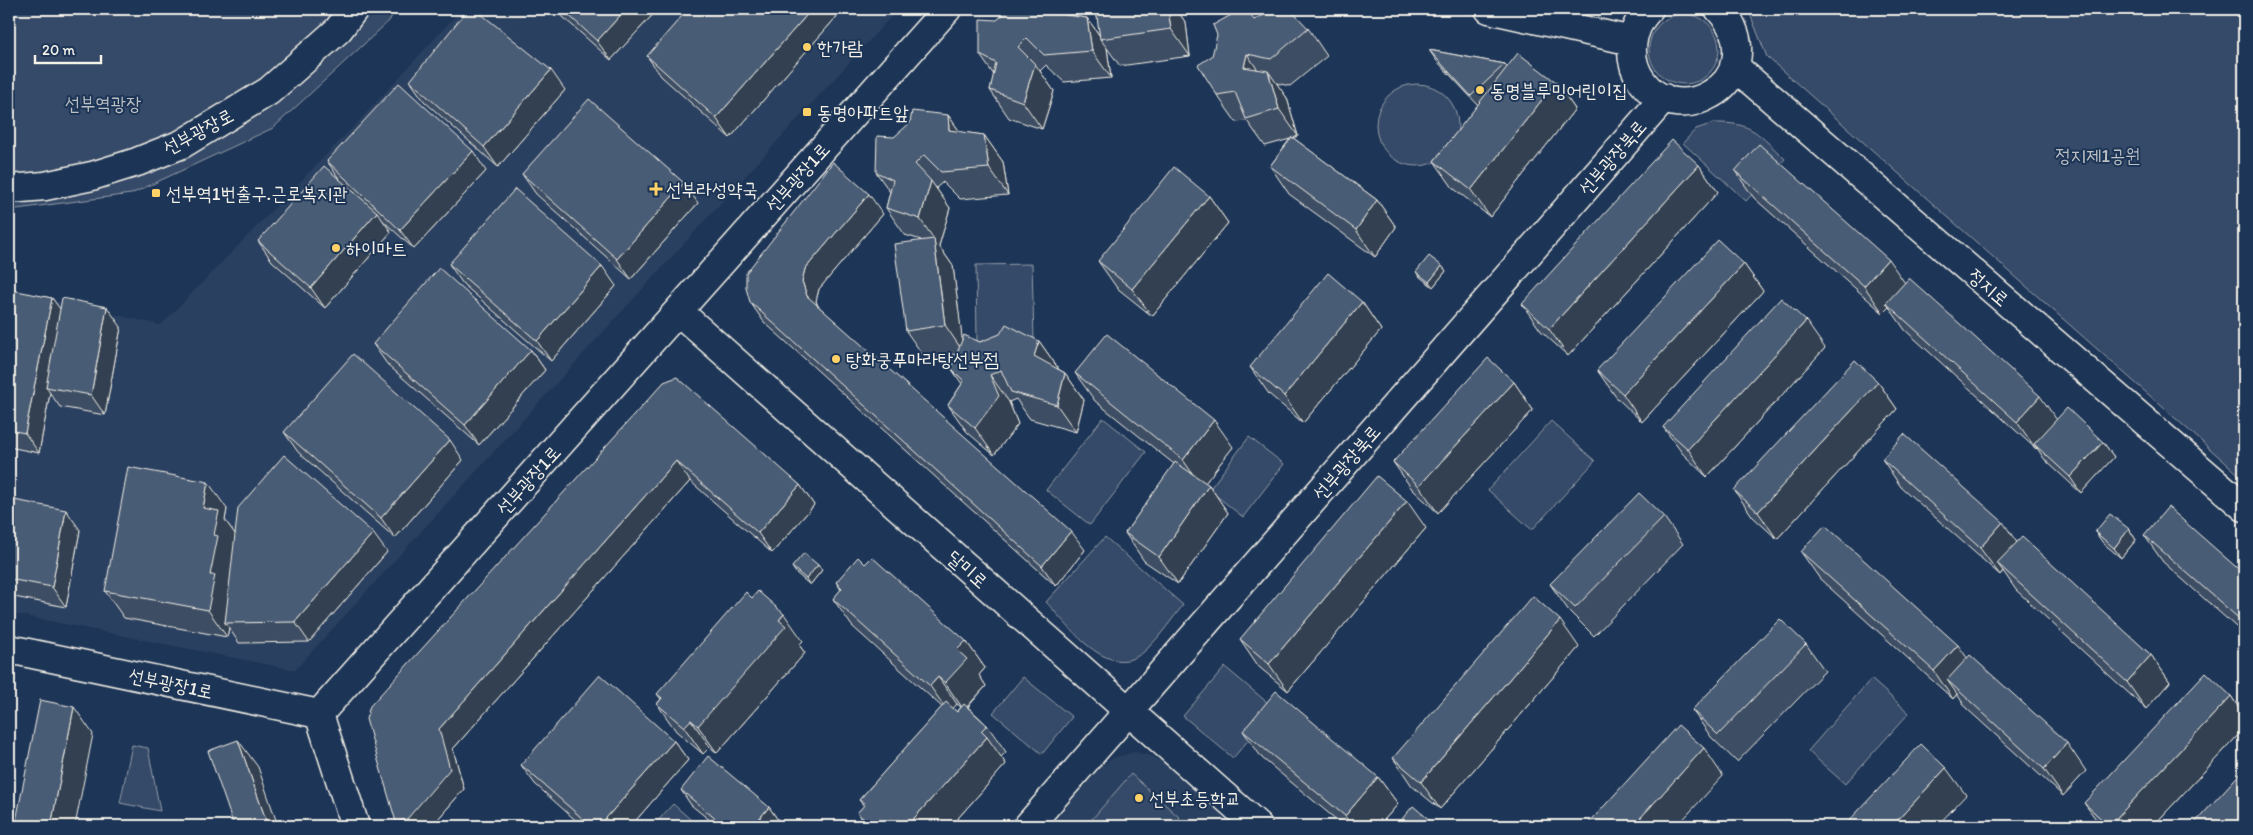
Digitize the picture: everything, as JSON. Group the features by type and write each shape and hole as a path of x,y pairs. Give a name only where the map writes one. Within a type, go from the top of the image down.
{"street":[{"name":"선부광장로","path":"9,189 45,186 101,173 137,162 182,144 269,91 338,30 354,9"},
{"path":"338,30 358,9"},
{"name":"선부광장1로","path":"9,649 319,714 948,9"},
{"path":"1489,9 1632,41"},
{"path":"1650,9 1636,26 1632,41 1632,58 1639,78 1646,86 1664,98 1685,103 1706,98 1724,85 1734,66 1737,51 1736,35 1726,17 1718,9"},
{"name":"정지로","path":"1734,66 2244,507"},
{"name":"선부광장북로","path":"1028,826 1664,98"},
{"path":"9,202 45,186"},
{"name":"달미로","path":"678,311 1258,826"},
{"path":"319,714 355,826"}],"shaded area":[{"path":"462,9 898,9 295,670 9,613 9,291 161,325 358,122"},
{"name":"선부초등학교","path":"1134,752 1152,756 1169,766 1235,826 1049,826 1098,769 1113,758"}],"green space":[{"name":"선부역광장","path":"9,9 396,9 389,21 273,128 131,194 9,210"},
{"name":"정지제1공원","path":"1748,9 2244,9 2244,479 1767,57"},
{"path":"1684,14 1697,17 1709,24 1716,36 1719,49 1716,62 1709,74 1697,81 1684,84 1671,81 1659,74 1652,62 1649,49 1652,36 1659,24 1671,17"},
{"path":"1417,84 1433,87 1446,96 1455,109 1458,125 1455,141 1446,154 1433,163 1417,166 1401,163 1388,154 1379,141 1376,125 1379,109 1388,96 1401,87"},
{"path":"1714,123 1738,125 1754,131 1785,159 1746,201 1683,143 1696,129"},
{"path":"1032,264 1034,340 977,342 976,265"},
{"path":"1103,418 1146,452 1090,525 1046,490"},
{"path":"1551,421 1595,461 1532,530 1488,490"},
{"path":"1249,437 1284,464 1243,517 1209,490"},
{"path":"1105,537 1183,605 1163,632 1135,658 1120,660 1106,657 1093,649 1067,626 1046,602"},
{"path":"1225,667 1275,709 1233,758 1183,716"},
{"path":"1023,677 1072,717 1042,754 993,713"},
{"path":"1871,679 1909,713 1845,784 1808,751"},
{"path":"132,745 148,748 160,811 120,803"},
{"path":"1131,774 1180,818 1172,826 1086,826"},
{"path":"673,804 698,826 653,826"}],"building":[{"path":"468,9 475,9 551,70 484,147 410,81"},
{"path":"562,9 626,9 597,41"},
{"path":"688,9 812,9 716,118 647,56"},
{"path":"1009,9 1052,9 1053,13 1087,18 1092,51 1044,55 1027,38 1018,47 1035,64 1023,102 990,90 996,63 980,55 980,19 997,20"},
{"path":"1096,9 1168,9 1171,29 1100,39"},
{"path":"1242,9 1246,9 1254,20 1275,9 1290,9 1308,28 1271,59 1247,54 1244,67 1268,71 1279,109 1246,119 1235,92 1217,95 1198,65 1212,56 1217,35 1213,25"},
{"path":"1429,50 1505,64 1471,96"},
{"path":"1518,53 1556,82 1471,190 1434,161"},
{"path":"399,83 473,151 400,230 327,161"},
{"path":"589,99 684,183 617,259 522,174"},
{"path":"912,111 948,115 949,130 984,135 989,168 941,172 924,155 915,164 931,181 920,219 886,208 893,180 876,172 877,136 894,137 910,123"},
{"path":"1292,137 1377,200 1356,230 1270,166"},
{"path":"1672,140 1699,165 1549,329 1522,304"},
{"path":"1759,144 1888,259 1864,286 1735,171"},
{"path":"833,162 869,194 805,269 802,281 807,296 1071,531 1042,566 750,302 746,288 746,273"},
{"path":"324,166 377,212 311,288 258,241"},
{"path":"1174,167 1209,196 1132,289 1098,261"},
{"path":"515,189 602,266 537,341 449,264"},
{"path":"934,239 945,325 906,331 894,244"},
{"path":"1718,240 1744,264 1623,394 1597,370"},
{"path":"1429,256 1442,266 1429,282 1416,272"},
{"path":"439,268 531,350 465,425 373,344"},
{"path":"1328,273 1362,302 1284,396 1250,367"},
{"path":"1909,278 2040,396 2017,422 1886,303"},
{"path":"9,291 52,298 25,433 9,430"},
{"path":"62,298 107,307 91,395 46,387"},
{"path":"1781,298 1806,321 1688,449 1663,427"},
{"path":"1006,324 1039,341 1034,356 1065,373 1057,405 1011,392 1001,370 990,375 999,396 975,428 948,405 964,381 951,368 964,335 980,342 1000,334"},
{"path":"1107,334 1214,420 1183,460 1075,373"},
{"path":"353,354 450,440 381,518 284,432"},
{"path":"1488,358 1514,382 1419,486 1393,462"},
{"path":"1855,360 1878,382 1758,512 1734,490"},
{"path":"677,377 800,485 758,533 676,461 439,729 450,769 407,819 396,822 366,719 370,706 664,382"},
{"path":"2067,408 2103,442 2070,477 2034,444"},
{"path":"1904,434 2003,522 1980,548 1882,459"},
{"path":"284,455 373,533 295,622 225,623 238,508"},
{"path":"1175,462 1209,485 1159,557 1125,533"},
{"path":"128,467 208,482 203,508 219,511 214,535 218,536 210,575 215,575 208,610 105,591"},
{"path":"1377,476 1407,501 1269,664 1240,639"},
{"path":"1639,493 1664,517 1575,608 1550,584"},
{"path":"9,499 66,510 52,587 9,579"},
{"path":"2168,507 2244,574 2244,623 2144,535"},
{"path":"2110,514 2129,529 2114,548 2095,532"},
{"path":"1825,525 1958,645 1934,671 1801,552"},
{"path":"2022,537 2151,655 2127,682 1997,563"},
{"path":"804,553 818,565 806,579 792,567"},
{"path":"858,557 865,564 872,557 966,641 957,650 967,659 945,683 938,677 930,686 833,599 842,588 836,582"},
{"path":"758,591 784,614 779,620 786,626 698,726 691,720 684,727 657,704 662,698 657,694 746,592 752,598"},
{"path":"1533,596 1560,620 1421,782 1393,758"},
{"path":"1780,619 1806,644 1718,735 1692,710"},
{"path":"1970,655 2067,743 2044,769 1947,680"},
{"path":"2206,672 2231,696 2109,826 2084,803"},
{"path":"600,675 674,741 599,826 591,826 521,765"},
{"path":"1276,691 1378,777 1345,816 1243,731"},
{"path":"40,700 74,707 51,826 15,826"},
{"path":"946,702 957,712 964,704 987,725 981,731 987,737 907,826 872,826 857,813 865,804 859,800"},
{"path":"1678,725 1704,748 1633,826 1586,826"},
{"path":"238,740 268,826 234,826 208,751"},
{"path":"1921,744 1946,768 1892,826 1844,826"},
{"path":"708,756 769,807 753,826 724,826 681,790"},
{"path":"2244,769 2244,818 2237,826 2192,826"},
{"path":"1413,806 1437,826 1396,826"},
{"path":"2002,821 2008,826 1998,826"}],"place":[{"name":"한가람","path":"807,47"},
{"name":"동명블루밍어린이집","path":"1480,90"},
{"name":"동명아파트앞","path":"807,112"},
{"name":"선부라성약국","path":"656,189"},
{"name":"선부역1번출구.근로복지관","path":"156,193"},
{"name":"하이마트","path":"336,248"},
{"name":"탕화쿵푸마라탕선부점","path":"836,359"},
{"name":"선부초등학교","path":"1139,798"}]}
